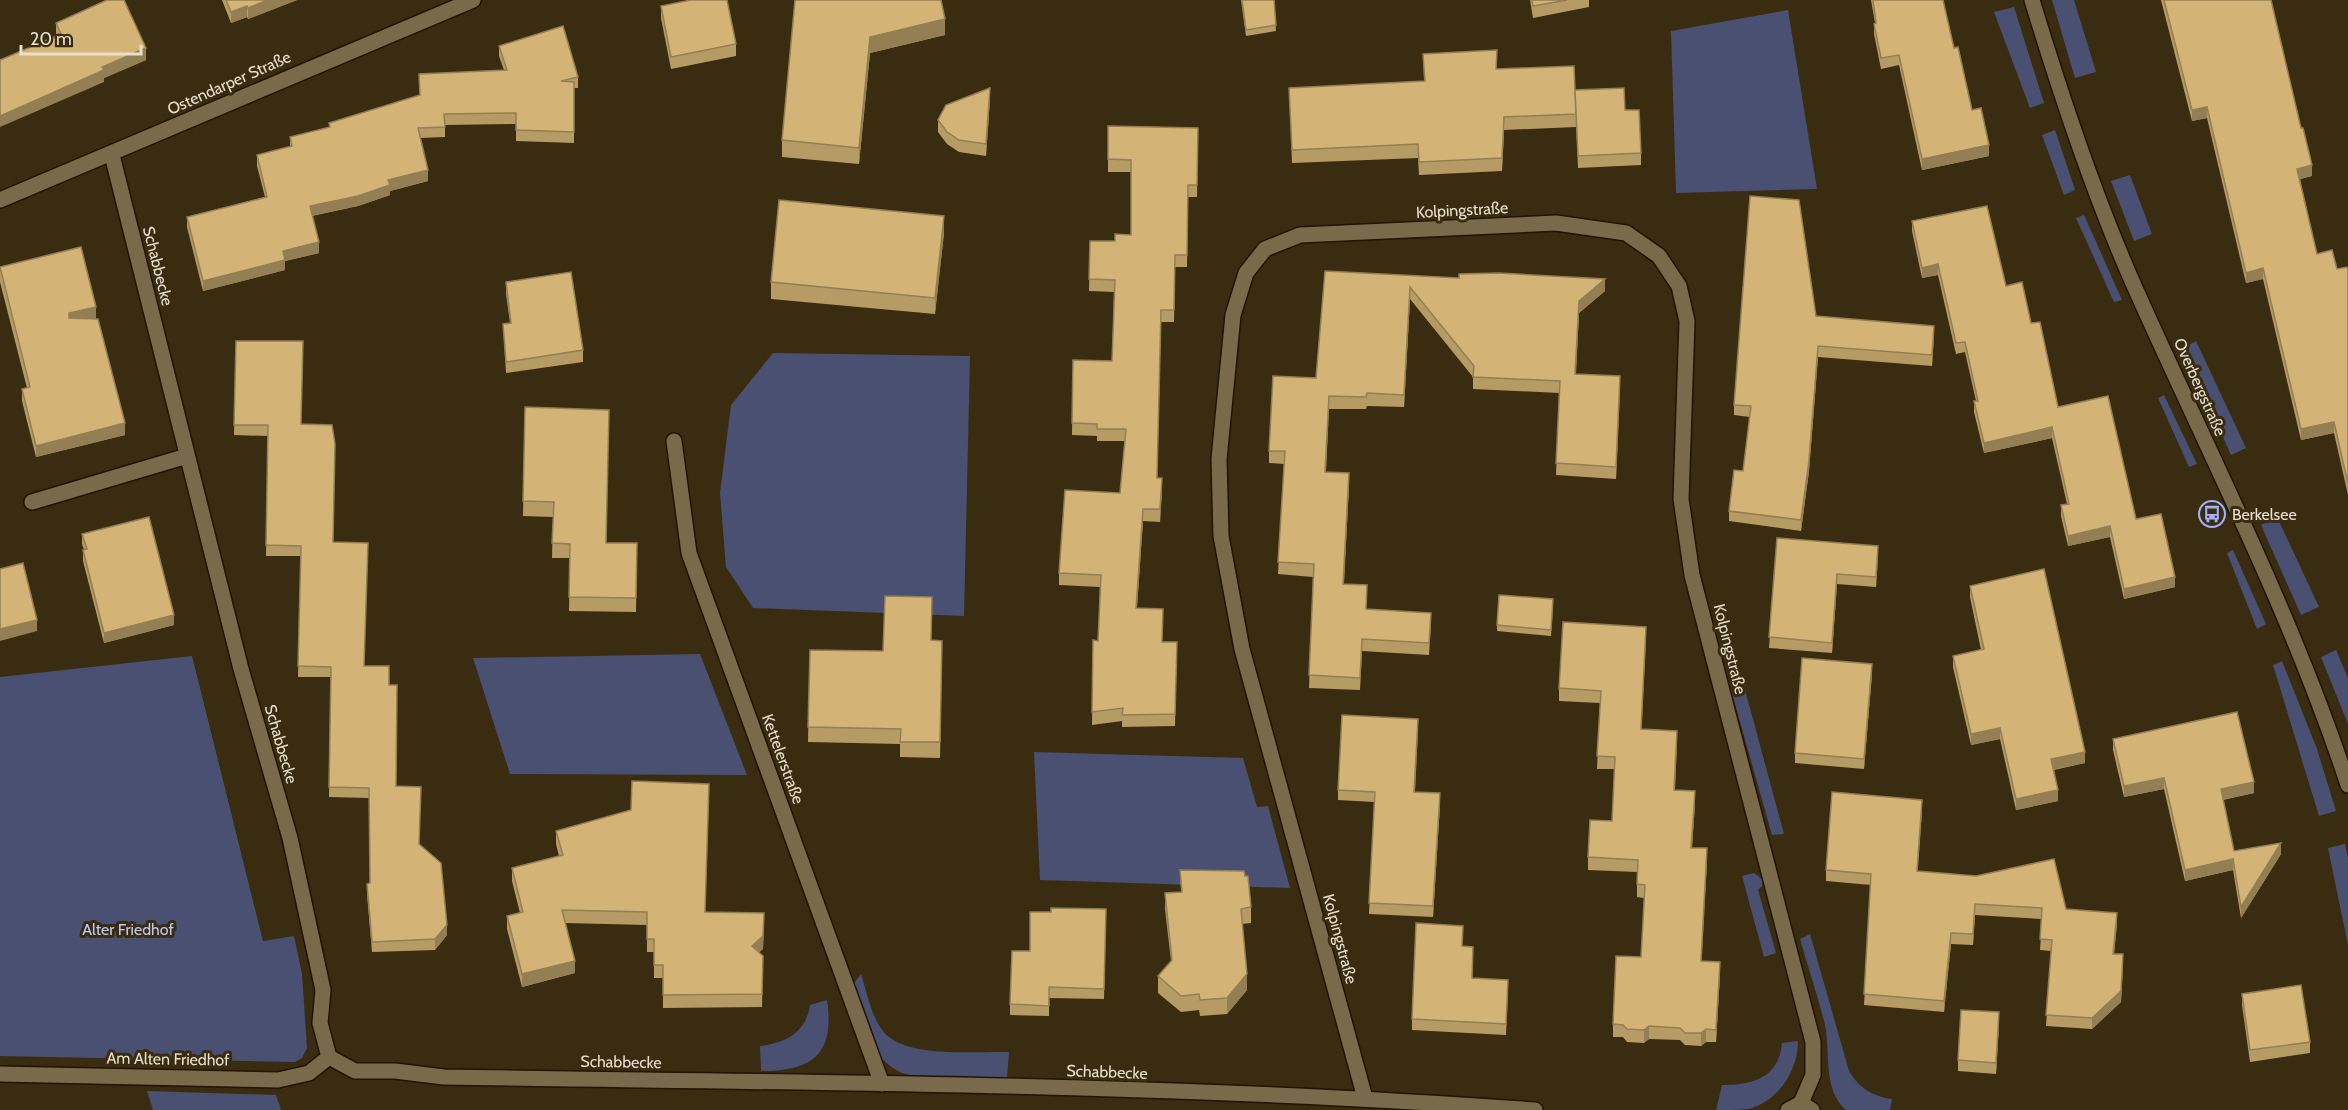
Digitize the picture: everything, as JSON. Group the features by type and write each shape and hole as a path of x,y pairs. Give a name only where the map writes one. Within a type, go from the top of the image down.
{"street":[{"name":"Ostendarper Straße","path":"0,200 112,155 324,61 473,0"},
{"name":"Overbergstraße","path":"2032,0 2062,100 2094,190 2132,280 2314,684 2348,785"},
{"name":"Schabbecke","path":"112,155 241,669 290,838 323,990 320,1023 329,1057 355,1071 395,1071 444,1077 882,1084 1365,1098 1535,1110"},
{"name":"Kolpingstraße","path":"1365,1098 1242,649 1221,536 1219,459 1233,315 1246,273 1265,249 1300,236 1556,223 1626,234 1659,256 1679,286 1687,321 1680,499 1692,576 1813,1042 1813,1075 1800,1108"},
{"name":"Kettelerstraße","path":"674,441 689,553 882,1084"},
{"path":"32,502 187,456"},
{"name":"Am Alten Friedhof","path":"0,1074 278,1080 309,1073 329,1057"}],"green space":[{"path":"2052,0 2074,0 2096,72 2075,78"},
{"path":"2014,7 2044,103 2030,108 1994,12"},
{"path":"1788,10 1817,189 1676,193 1671,31"},
{"path":"2055,130 2075,190 2064,195 2042,135"},
{"path":"2130,175 2152,234 2134,241 2111,181"},
{"path":"2084,215 2122,300 2114,302 2076,218"},
{"path":"2196,341 2246,448 2231,455 2183,348"},
{"path":"773,353 970,356 964,616 753,608 726,567 720,493 731,405"},
{"path":"2164,395 2197,464 2189,467 2158,398"},
{"path":"2277,517 2319,607 2301,615 2261,525"},
{"path":"2233,550 2266,624 2257,629 2227,553"},
{"path":"2336,650 2348,678 2348,724 2321,657"},
{"path":"700,654 747,775 510,774 473,658"},
{"name":"Alter Friedhof","path":"192,656 263,941 294,936 302,974 307,1048 302,1058 295,1062 0,1056 0,677"},
{"path":"2282,661 2317,749 2336,811 2319,816 2273,665"},
{"path":"1744,686 1784,834 1772,835 1731,690"},
{"path":"1034,752 1243,758 1257,807 1268,806 1290,888 1040,880"},
{"path":"2345,844 2348,858 2348,945 2328,848"},
{"path":"1754,873 1762,879 1762,886 1758,890 1776,953 1764,957 1742,876"},
{"path":"1810,934 1849,1071 1867,1090 1878,1096 1892,1099 1890,1110 1846,1110 1838,1102 1833,1092 1825,1025 1800,939"},
{"path":"861,974 875,1018 883,1031 893,1040 923,1050 942,1052 1009,1052 1007,1078 922,1077 909,1075 893,1068 875,1050 864,1027 854,983"},
{"path":"827,1000 829,1019 827,1034 816,1056 807,1063 794,1068 761,1071 760,1046 778,1042 793,1035 804,1023 810,1005"},
{"path":"1798,1041 1795,1063 1785,1083 1769,1099 1749,1109 1716,1110 1722,1085 1744,1083 1762,1077 1776,1064 1782,1043"},
{"path":"147,1091 276,1095 281,1110 153,1110"}],"building":[{"path":"107,0 124,0 146,48 102,67 104,70 0,116 0,60 61,34 56,23"},
{"path":"226,0 268,0 231,12"},
{"path":"691,0 727,0 736,44 671,57 661,6"},
{"path":"795,0 941,0 945,19 870,37 859,148 782,140"},
{"path":"1242,0 1274,0 1276,25 1246,30"},
{"path":"1532,0 1567,0 1533,6"},
{"path":"1873,0 1943,0 1954,48 1958,47 1972,110 1981,108 1989,145 1922,159 1899,55 1881,58 1874,24 1876,23"},
{"path":"2164,0 2271,0 2312,165 2297,169 2317,254 2332,250 2337,269 2347,267 2348,270 2348,484 2334,422 2301,429 2263,268 2246,273 2207,107 2192,110"},
{"path":"563,26 578,77 561,81 574,82 574,132 516,130 516,113 444,114 445,127 418,128 428,170 388,180 390,185 358,196 310,206 319,242 283,251 285,260 203,281 187,217 267,197 257,155 292,146 290,137 330,127 329,123 420,95 419,74 507,70 499,46"},
{"path":"1497,50 1496,69 1574,66 1576,114 1504,117 1502,158 1419,162 1418,144 1292,150 1289,88 1425,81 1423,54"},
{"path":"990,88 986,144 959,140 947,132 938,120 946,105"},
{"path":"1624,88 1625,110 1639,110 1641,153 1578,156 1575,90"},
{"path":"1108,126 1198,128 1197,185 1188,185 1187,255 1175,255 1174,310 1161,310 1157,478 1162,478 1160,509 1143,509 1136,608 1163,609 1162,642 1177,642 1175,714 1122,715 1123,708 1092,712 1093,640 1098,641 1101,575 1059,573 1065,490 1120,493 1126,429 1097,429 1097,424 1072,423 1073,360 1112,361 1115,280 1089,279 1090,241 1115,241 1115,234 1131,235 1131,160 1108,159"},
{"path":"1750,196 1799,200 1816,316 1934,326 1932,355 1818,346 1809,460 1801,520 1729,511 1734,470 1743,471 1751,406 1734,405"},
{"path":"779,200 944,216 935,298 771,282"},
{"path":"1987,206 2006,286 2022,282 2031,323 2040,322 2058,407 2108,396 2136,519 2161,514 2175,577 2124,589 2110,526 2068,536 2061,505 2069,504 2052,427 1984,443 1974,401 1978,401 1965,342 1956,343 1938,264 1922,268 1912,221"},
{"path":"81,247 96,307 69,313 69,318 98,319 125,423 36,446 22,389 30,387 0,267"},
{"path":"1325,271 1459,278 1459,274 1499,273 1605,279 1579,301 1575,374 1620,376 1616,467 1556,463 1560,381 1473,377 1474,366 1410,287 1404,395 1367,393 1366,397 1329,396 1325,472 1349,473 1343,584 1367,585 1366,609 1431,613 1429,643 1362,639 1360,678 1309,675 1314,564 1278,562 1285,451 1269,451 1273,376 1316,378"},
{"path":"571,272 583,350 506,362 503,324 511,323 506,282"},
{"path":"236,341 303,341 301,424 332,425 335,444 333,542 368,543 364,666 389,666 389,685 397,685 396,786 421,787 419,844 441,863 447,925 435,939 372,942 367,884 370,883 369,788 329,787 331,667 298,666 301,546 266,545 268,425 234,425"},
{"path":"525,407 609,410 606,543 637,543 636,598 569,597 570,544 552,543 554,502 523,501"},
{"path":"149,517 174,615 104,633 83,550 87,549 82,534"},
{"path":"1777,538 1878,546 1876,577 1837,574 1832,643 1769,637"},
{"path":"23,563 37,620 0,629 0,569"},
{"path":"2044,569 2085,752 2051,759 2058,790 2016,799 2000,728 1971,734 1953,656 1984,649 1970,586"},
{"path":"1499,595 1553,599 1551,630 1497,625"},
{"path":"885,596 932,597 931,640 942,641 940,742 900,742 901,729 808,727 810,650 883,651"},
{"path":"1563,622 1646,627 1641,729 1677,731 1674,790 1695,791 1691,848 1707,848 1701,961 1720,962 1716,1030 1706,1029 1701,1033 1685,1033 1680,1028 1649,1026 1644,1030 1627,1029 1623,1025 1613,1024 1616,956 1641,957 1645,885 1637,884 1638,860 1588,857 1590,820 1612,821 1615,757 1597,756 1601,691 1559,688"},
{"path":"1802,658 1872,664 1864,759 1795,753"},
{"path":"2237,712 2254,782 2221,789 2234,851 2281,843 2241,907 2233,859 2185,870 2164,778 2124,786 2113,739"},
{"path":"1342,715 1418,719 1414,792 1440,793 1433,906 1369,903 1375,792 1338,790"},
{"path":"632,781 709,784 705,912 764,913 763,936 752,946 763,956 762,994 663,995 663,965 654,965 654,939 647,939 647,912 562,910 575,961 522,974 507,916 523,912 512,868 563,855 556,831 631,810"},
{"path":"1832,792 1922,800 1917,871 1976,876 2054,859 2066,909 2117,913 2113,954 2123,954 2121,991 2092,1018 2046,1015 2052,940 2040,939 2042,908 1975,904 1973,934 1951,933 1944,1001 1864,994 1871,874 1826,870"},
{"path":"1180,870 1244,871 1245,876 1248,876 1251,907 1241,909 1247,974 1227,998 1200,1000 1199,994 1181,996 1158,976 1172,960 1165,893 1182,892"},
{"path":"1051,908 1106,909 1104,989 1049,987 1049,1006 1010,1004 1012,951 1030,951 1030,912 1051,912"},
{"path":"1416,923 1463,926 1462,946 1473,947 1472,978 1508,980 1506,1024 1412,1019"},
{"path":"2301,985 2310,1042 2250,1050 2242,994"},
{"path":"1961,1010 1999,1012 1996,1063 1958,1060"}],"place":[{"name":"Berkelsee","path":"2212,514"}]}
